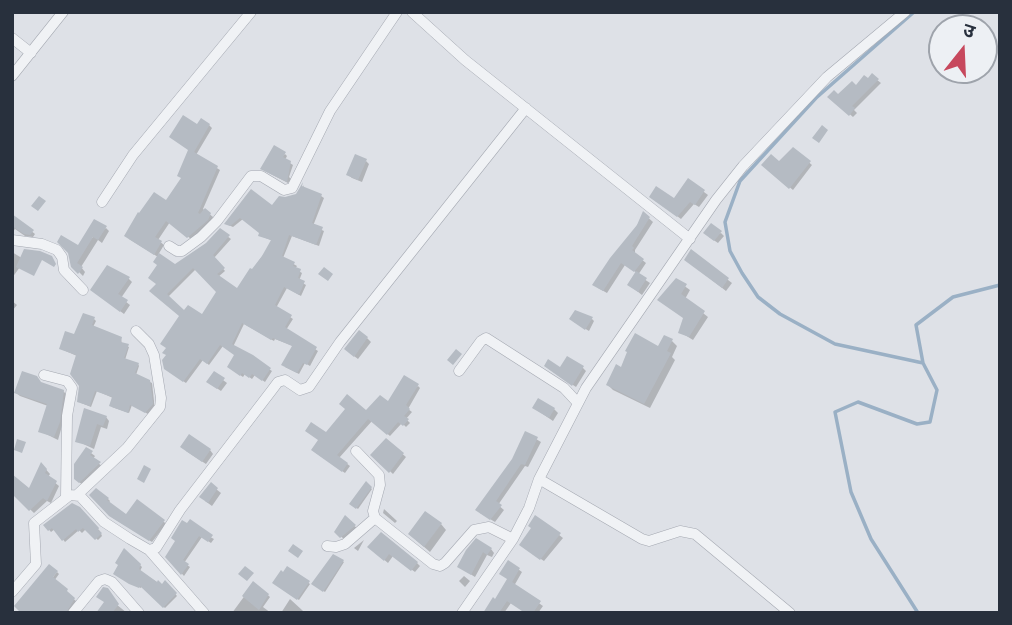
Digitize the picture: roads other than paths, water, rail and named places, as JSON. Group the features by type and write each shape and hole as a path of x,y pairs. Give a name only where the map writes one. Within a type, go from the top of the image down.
{"street":[{"path":"12,76 63,12"},
{"path":"102,201 133,155 251,12"},
{"path":"169,246 182,251 201,237 251,176 261,176 284,190 292,188 330,111 397,12"},
{"path":"412,12 465,60 690,239"},
{"path":"462,613 513,539 577,402 743,166 827,77 905,12"},
{"path":"12,38 31,53"},
{"path":"149,550 160,545 180,510 278,382 285,380 300,390 309,387 340,342 526,108"},
{"path":"12,240 43,244 57,250 62,257 64,270 83,289"},
{"path":"12,592 36,564 34,523 72,496 127,448 160,407 154,355 149,344 136,331"},
{"path":"459,371 486,338 564,388 577,402"},
{"path":"44,375 67,381 72,388 67,416 72,496 104,522 149,550 204,613"},
{"path":"356,451 379,474 380,485 373,511 375,518 436,565 444,563 474,530 489,527 513,539"},
{"path":"539,479 642,539 649,541 680,531 695,534 790,613"},
{"path":"327,546 345,544 375,518"},
{"path":"73,613 99,581 105,579 112,582 139,613"}],"waterway":[{"path":"914,12 816,98 740,181 725,222 730,251 742,273 758,297 780,314 835,344 923,363"},
{"path":"918,613 871,539 851,492 835,412 858,402 917,424 930,422 937,390 923,363 916,325 953,297 1000,285"}]}
